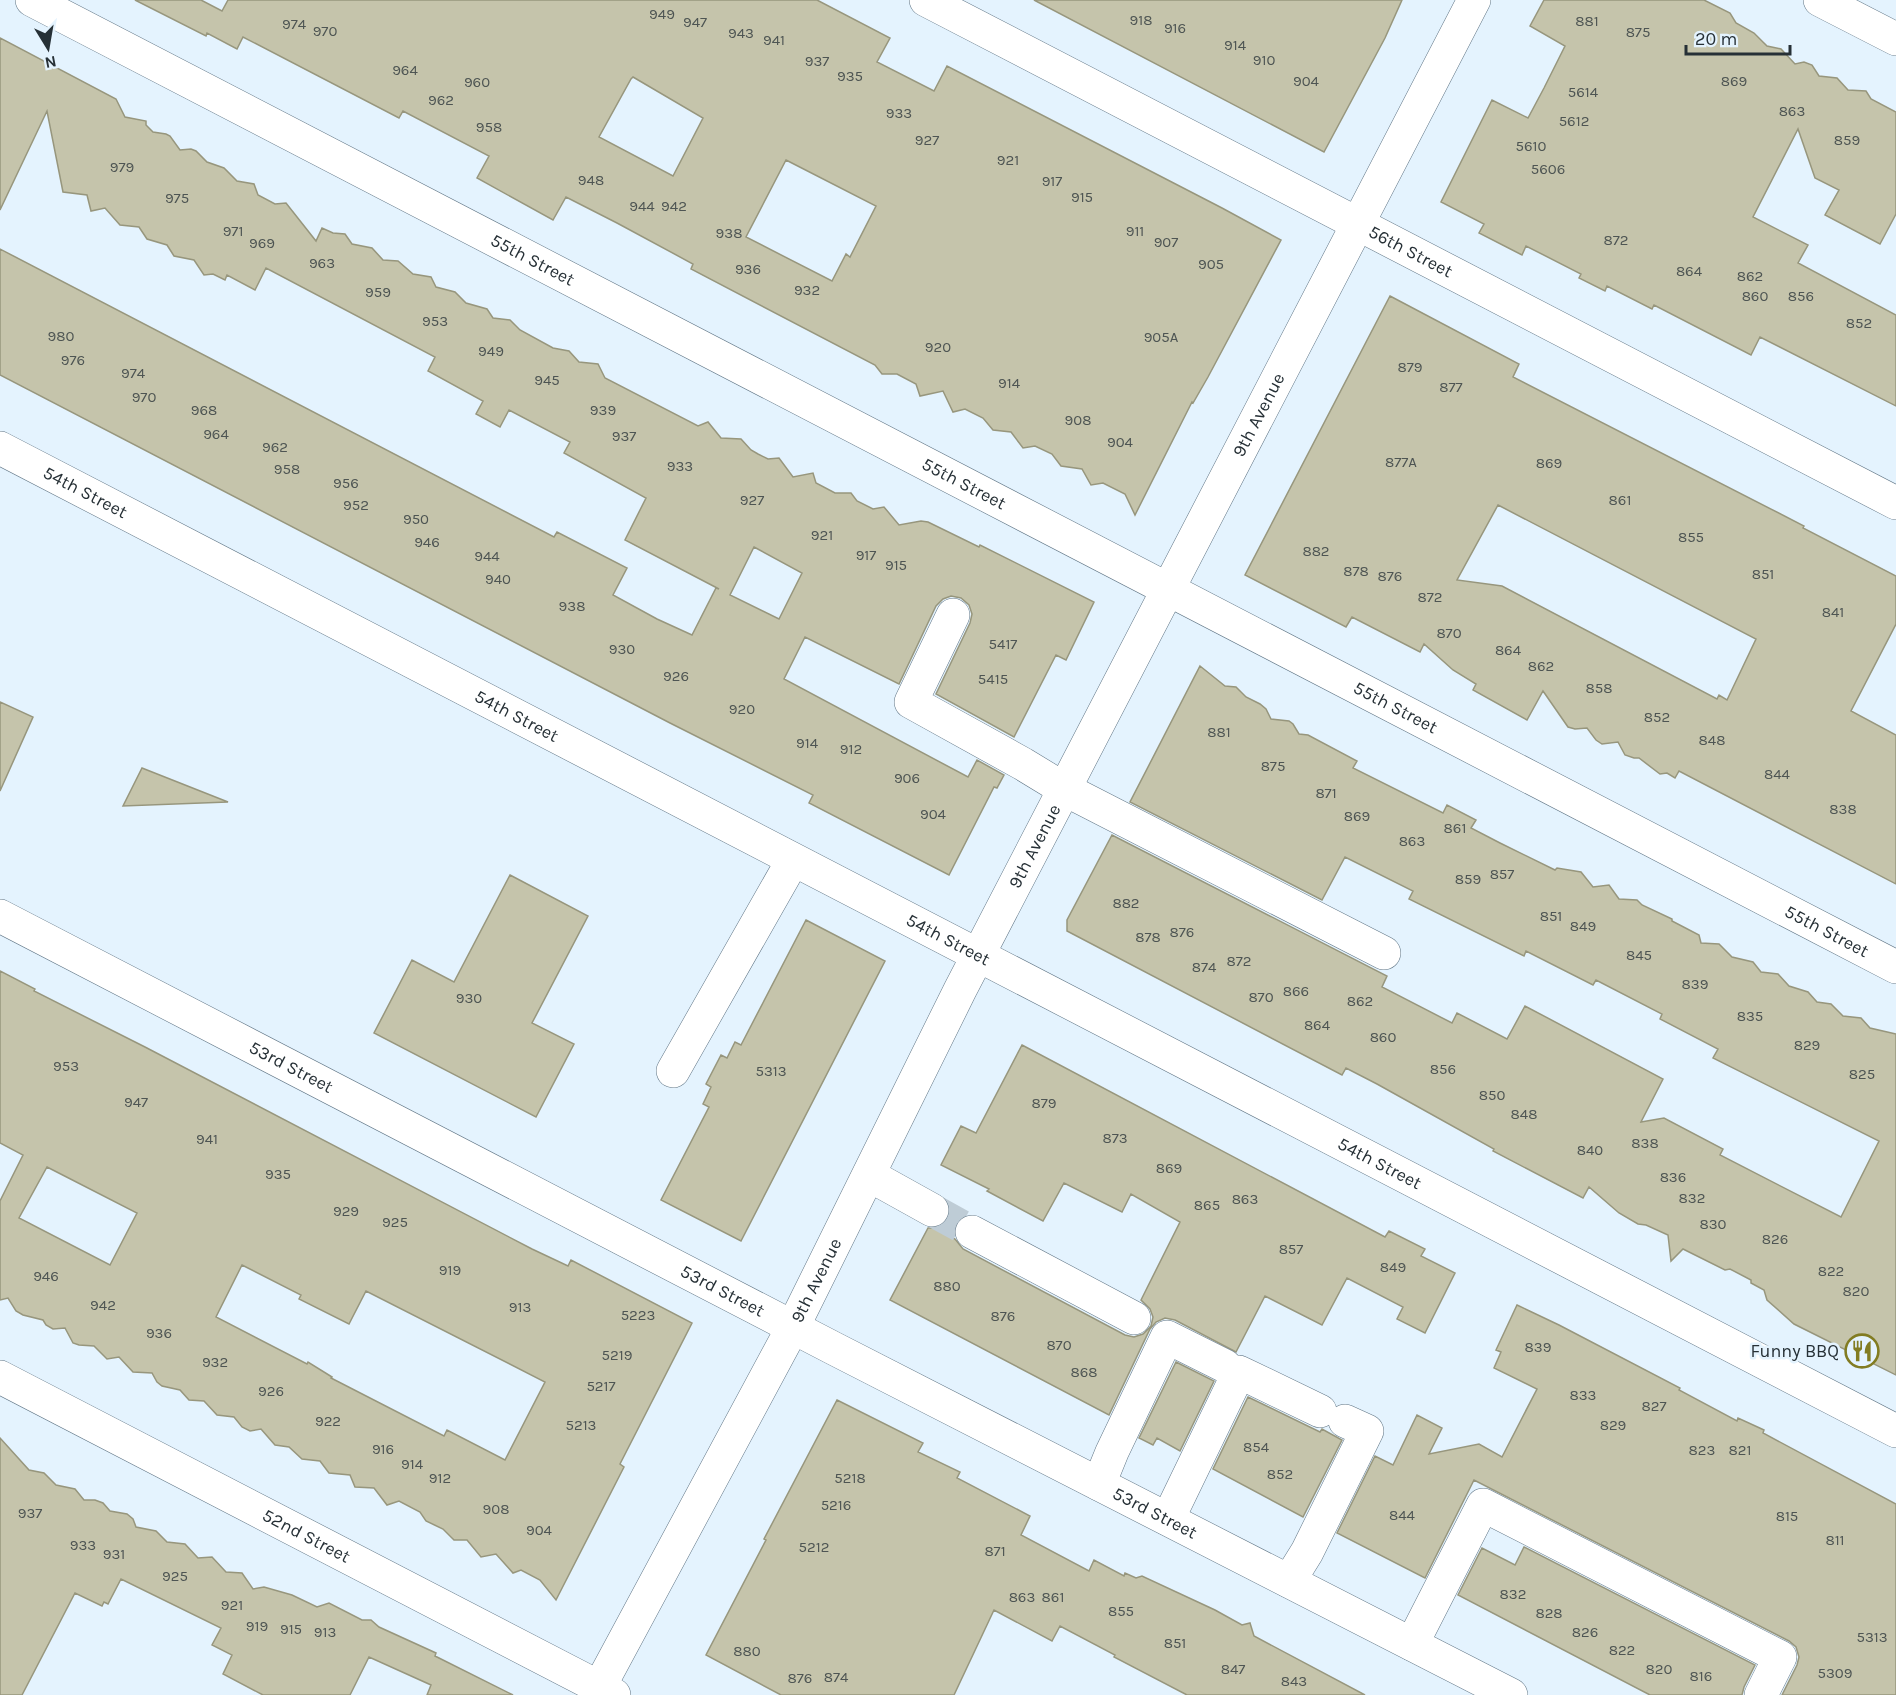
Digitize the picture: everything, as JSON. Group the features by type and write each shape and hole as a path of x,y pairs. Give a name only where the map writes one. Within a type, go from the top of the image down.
{"street":[{"name":"55th Street","path":"32,0 1896,967"},
{"name":"56th Street","path":"926,0 1896,503"},
{"name":"9th Avenue","path":"603,1692 793,1327 1064,789 1474,0"},
{"path":"1820,0 1896,39"},
{"name":"54th Street","path":"0,448 1896,1431"},
{"path":"953,615 911,702 1064,789 1384,953"},
{"path":"673,1071 793,860"},
{"name":"53rd Street","path":"0,916 793,1327 1511,1695"},
{"path":"869,1175 932,1210"},
{"path":"972,1232 1134,1318"},
{"path":"1099,1484 1167,1337 1225,1366"},
{"path":"1168,1519 1239,1372 1367,1431 1307,1552 1290,1581"},
{"name":"52nd Street","path":"0,1377 603,1692"},
{"path":"1412,1644 1483,1505 1780,1657 1761,1695"}],"building":[{"path":"135,0 201,0 222,11 228,0 817,0 890,38 877,62 934,91 947,66 1281,240 1208,377 1192,402 1135,515 1125,494 1103,483 1091,485 1082,469 1061,466 1052,454 1035,446 1023,448 1011,432 993,430 983,418 965,409 953,412 943,391 920,396 916,384 897,374 882,374 875,365 691,269 693,264 566,197 553,220 477,178 489,156 403,111 399,118 243,37 237,49 207,33 206,36","holes":["633,77 703,118 673,176 599,137","786,160 876,206 850,257 846,254 832,281 746,237"]},
{"path":"1034,0 1402,0 1385,38 1324,152"},
{"path":"1544,0 1704,0 1730,13 1736,23 1754,33 1767,46 1781,49 1795,64 1804,62 1812,65 1819,76 1837,78 1848,90 1866,91 1871,99 1896,112 1896,214 1880,244 1825,215 1839,190 1815,178 1798,129 1753,217 1808,245 1798,263 1896,315 1896,406 1760,337 1751,355 1654,305 1652,309 1607,286 1605,291 1579,278 1581,274 1526,246 1522,255 1479,233 1484,224 1441,202 1492,100 1528,118 1544,88 1565,46 1530,26"},
{"path":"0,38 116,99 125,117 146,121 146,125 153,132 170,136 180,150 196,151 207,162 224,168 237,181 254,184 258,195 275,204 286,203 316,241 322,228 333,233 345,234 352,244 372,248 383,260 398,261 413,274 431,277 436,287 455,292 466,303 487,309 493,318 510,320 520,330 553,348 569,351 579,362 598,364 605,378 698,426 708,422 721,438 741,439 751,450 768,459 779,458 793,477 813,473 816,483 835,493 851,493 857,501 873,509 884,507 899,525 928,522 979,547 980,545 1094,602 1066,660 1056,655 1014,737 936,694 970,623 972,614 969,605 961,598 951,596 943,599 936,606 899,684 805,637 784,679 968,777 977,760 1004,775 997,788 994,787 949,875 809,803 813,795 0,375 0,249 554,537 557,532 627,568 613,595 692,635 716,588 719,589 625,540 646,498 564,453 570,442 509,410 500,427 476,414 483,401 428,371 435,357 266,268 255,290 227,275 225,280 213,274 204,275 194,260 174,256 167,245 147,239 139,227 120,225 105,208 91,211 87,195 63,192 47,111 0,210","holes":["754,547 802,573 779,619 730,595"]},
{"path":"1390,296 1519,364 1513,377 1804,526 1803,528 1896,576 1896,624 1851,711 1896,735 1896,884 1679,771 1675,778 1667,773 1660,774 1639,758 1625,755 1618,742 1602,744 1587,728 1568,727 1543,691 1527,720 1473,690 1476,684 1453,670 1424,644 1420,652 1352,617 1346,627 1245,575","holes":["1498,505 1756,639 1727,700 1719,695 1717,699 1502,586 1457,580"]},
{"path":"1200,666 1225,686 1236,687 1246,697 1260,704 1266,709 1271,719 1289,721 1299,734 1308,735 1357,761 1353,768 1443,813 1447,805 1476,820 1471,828 1500,843 1555,870 1557,868 1581,872 1593,887 1609,885 1619,899 1637,900 1642,905 1699,935 1701,943 1719,944 1732,957 1753,962 1761,972 1778,974 1789,986 1808,992 1817,1002 1831,1004 1843,1016 1861,1018 1870,1028 1896,1034 1896,1375 1794,1324 1767,1300 1764,1290 1730,1269 1725,1270 1683,1249 1671,1261 1668,1235 1646,1225 1638,1224 1619,1213 1589,1187 1583,1198 1493,1151 1494,1149 1377,1084 1346,1068 1342,1075 1067,931 1067,920 1112,835 1387,976 1382,987 1452,1023 1457,1013 1507,1039 1525,1006 1663,1079 1641,1122 1664,1118 1723,1149 1720,1155 1841,1217 1879,1141 1713,1058 1718,1049 1660,1019 1662,1014 1596,980 1593,985 1526,951 1524,956 1409,899 1413,891 1345,857 1322,900 1130,802"},
{"path":"0,702 33,717 0,791"},
{"path":"142,768 228,802 123,806"},
{"path":"510,875 588,916 532,1023 574,1044 536,1117 374,1033 412,960 454,982"},
{"path":"806,920 885,961 741,1241 661,1200 709,1107 703,1104 711,1087 706,1084 721,1055 727,1058 735,1042 741,1045"},
{"path":"0,971 35,989 34,991 532,1249 568,1266 571,1260 692,1323 620,1464 624,1467 556,1600 540,1580 521,1570 513,1573 496,1554 481,1557 467,1540 454,1540 443,1529 426,1521 420,1512 399,1501 387,1505 374,1488 355,1487 350,1475 329,1473 320,1461 302,1459 289,1447 275,1445 261,1429 250,1431 242,1427 234,1417 217,1415 204,1401 189,1400 180,1390 162,1386 152,1373 133,1372 119,1357 107,1359 94,1346 73,1343 65,1328 53,1329 43,1320 16,1311 8,1298 0,1300 0,1201 23,1155 0,1143","holes":["47,1167 137,1213 110,1265 19,1218","242,1265 301,1295 299,1299 349,1324 366,1291 545,1382 505,1460 447,1430 444,1436 331,1378 308,1362 307,1364 216,1317"]},
{"path":"1022,1045 1385,1237 1389,1231 1425,1249 1421,1256 1455,1273 1425,1333 1397,1319 1403,1307 1347,1278 1322,1325 1265,1296 1236,1352 1175,1320 1165,1318 1156,1322 1150,1329 1109,1415 890,1300 928,1228 934,1228 955,1239 963,1249 1125,1335 1134,1337 1143,1334 1151,1326 1153,1317 1150,1309 1141,1300 1180,1222 1131,1194 1122,1212 1064,1183 1043,1221 987,1191 989,1189 941,1165 961,1126 976,1133"},
{"path":"1517,1305 1680,1388 1679,1390 1737,1421 1738,1418 1764,1430 1763,1433 1896,1504 1896,1695 1782,1695 1799,1657 1796,1647 1789,1641 1474,1480 1425,1578 1337,1533 1375,1456 1393,1465 1417,1415 1442,1428 1429,1454 1479,1444 1502,1457 1537,1389 1494,1368 1501,1352 1496,1350"},
{"path":"1176,1362 1214,1381 1180,1451 1157,1438 1153,1445 1139,1438"},
{"path":"1248,1397 1320,1432 1322,1429 1342,1440 1303,1517 1213,1469"},
{"path":"837,1400 923,1443 918,1452 960,1472 957,1478 1030,1516 1021,1535 1089,1571 1094,1560 1124,1576 1125,1573 1136,1578 1142,1576 1242,1625 1250,1623 1254,1636 1365,1695 1187,1695 1060,1626 1052,1641 994,1610 954,1695 781,1695 706,1655"},
{"path":"0,1438 29,1470 44,1473 56,1485 75,1489 84,1500 95,1500 103,1503 110,1511 127,1514 133,1519 136,1527 156,1531 167,1542 185,1544 198,1558 212,1557 226,1572 242,1573 253,1589 264,1587 292,1595 317,1607 329,1603 362,1620 371,1620 379,1627 436,1653 435,1656 513,1695 427,1695 431,1685 369,1657 350,1695 263,1695 223,1674 232,1655 212,1645 221,1628 121,1579 108,1604 104,1602 102,1606 75,1593 22,1695 0,1695"},
{"path":"1524,1547 1755,1665 1742,1695 1650,1695 1458,1595 1482,1548 1515,1565"}],"tunnel":[{"path":"932,1210 972,1232"}],"place":[{"name":"Funny BBQ","path":"1862,1351"}]}
